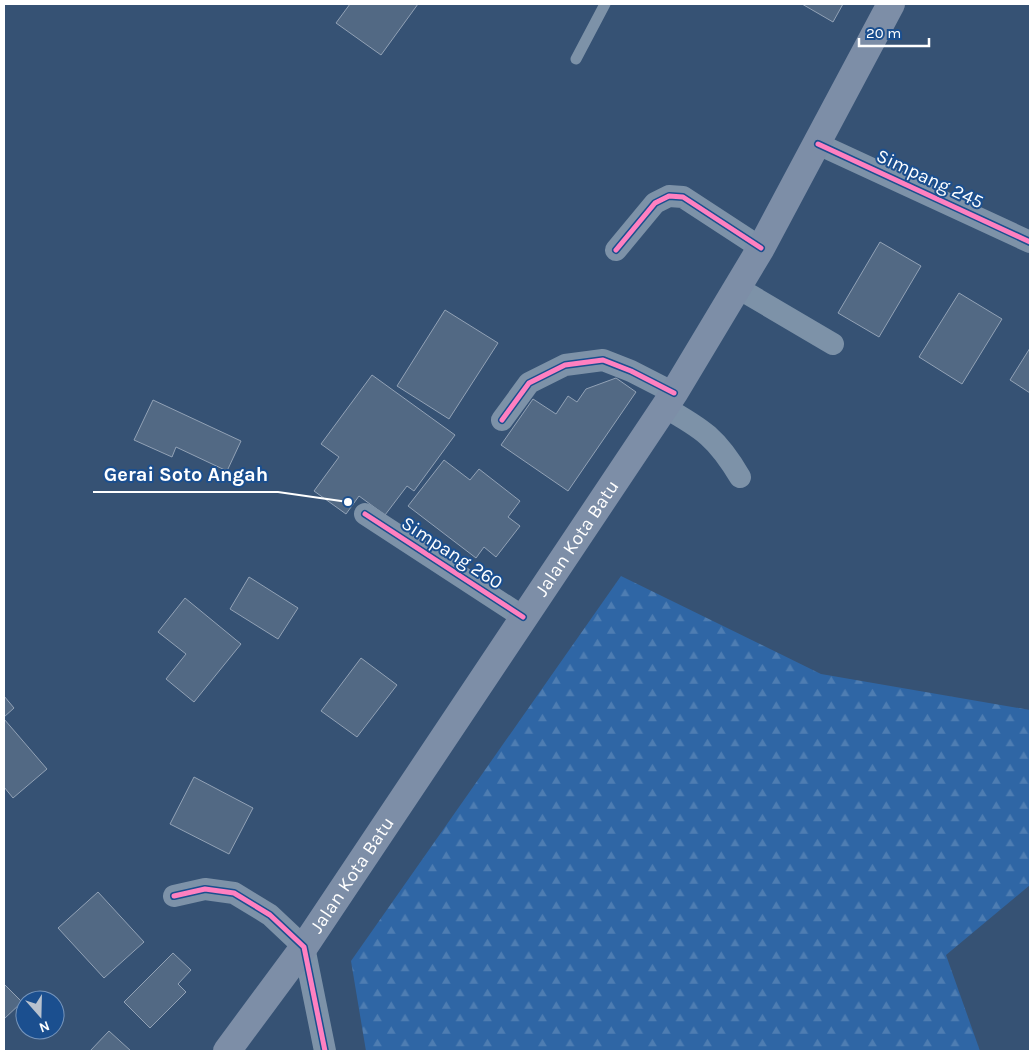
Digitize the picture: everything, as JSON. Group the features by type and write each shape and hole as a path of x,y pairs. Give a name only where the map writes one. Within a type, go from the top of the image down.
{"main road":[{"name":"Jalan Kota Batu","path":"227,1051 304,947 669,400 761,248 891,4"}],"street":[{"name":"Simpang 245","path":"818,144 1030,242"},
{"path":"616,250 655,204 669,196 683,197 761,248"},
{"path":"738,288 833,344"},
{"path":"502,420 529,383 565,365 603,360 631,371 669,400 724,450 740,477"},
{"name":"Simpang 260","path":"365,514 523,617"},
{"path":"174,896 204,890 234,893 270,915 304,947 325,1051"}],"lane":[{"path":"576,59 605,4"}],"green space":[{"path":"621,576 821,674 1030,710 1030,885 946,955 980,1051 366,1051 351,961"}],"building":[{"path":"350,4 418,4 381,55 336,23"},
{"path":"802,4 843,4 833,22"},
{"path":"880,242 921,266 879,337 838,313"},
{"path":"959,293 1002,319 962,384 919,357"},
{"path":"445,310 498,343 449,419 397,386"},
{"path":"1030,348 1030,393 1010,380"},
{"path":"372,375 455,435 414,491 407,486 385,515 359,496 346,514 314,491 339,457 321,444"},
{"path":"616,378 636,392 568,491 501,445 533,399 556,414 568,396 577,402 586,389"},
{"path":"153,400 241,441 227,471 176,447 172,457 134,440"},
{"path":"444,460 470,480 479,469 520,501 508,517 520,526 496,557 484,547 476,558 408,506"},
{"path":"249,577 298,608 278,639 230,609"},
{"path":"185,598 241,644 194,702 166,679 186,654 158,632"},
{"path":"361,658 397,685 357,737 321,711"},
{"path":"4,696 14,708 4,717"},
{"path":"4,719 47,769 13,798 4,787"},
{"path":"194,777 253,808 229,854 170,824"},
{"path":"98,892 144,942 104,978 58,928"},
{"path":"173,953 191,970 178,984 186,992 150,1028 124,1002"},
{"path":"4,984 15,995 15,1009 4,1019"},
{"path":"109,1031 131,1051 90,1051"}],"cycle path":[{"path":"818,144 1030,242"},
{"path":"616,250 655,203 669,196 683,197 761,248"},
{"path":"502,420 529,383 565,365 603,360 631,371 674,393"},
{"path":"365,514 523,617"},
{"path":"174,896 205,889 234,893 270,915 304,947 325,1051"}],"place":[{"name":"Gerai Soto Angah","path":"348,502"}]}
